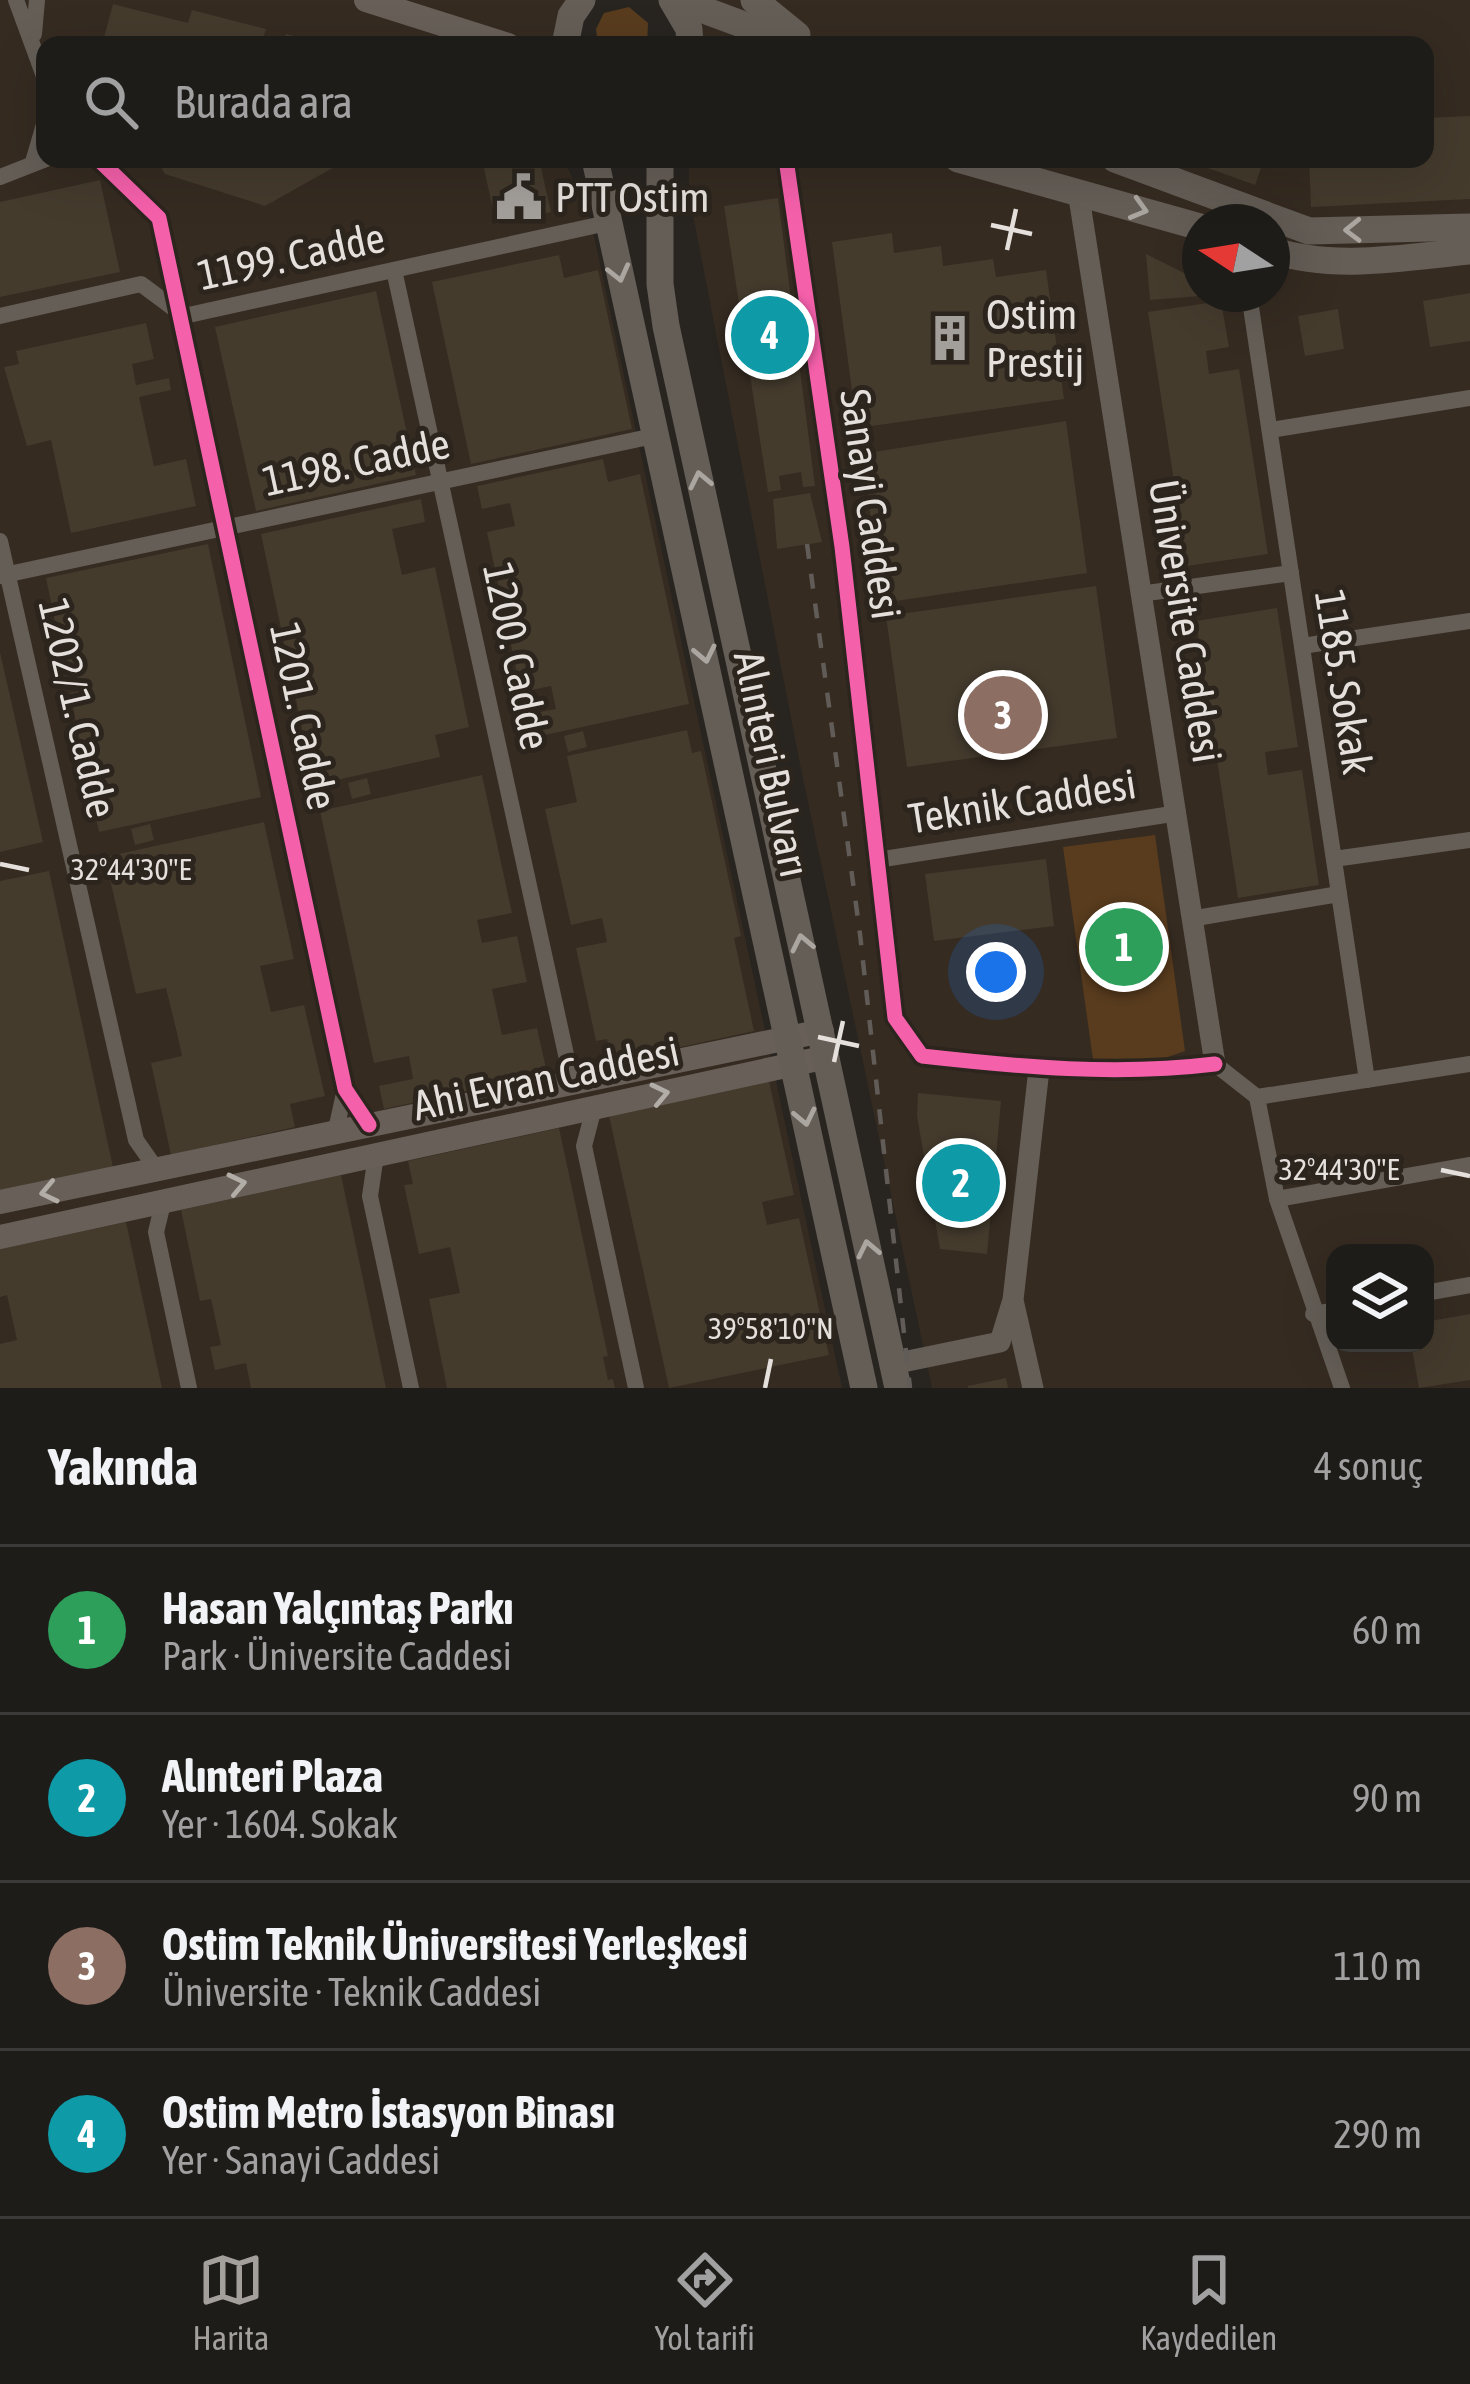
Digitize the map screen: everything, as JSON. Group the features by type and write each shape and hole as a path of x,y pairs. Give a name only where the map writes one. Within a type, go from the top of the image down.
{"main road":[{"path":"365,0 479,36"},
{"path":"567,36 571,16 582,0"},
{"path":"675,0 689,36"},
{"path":"675,0 773,36"},
{"path":"754,0 799,36"},
{"name":"Alınteri Bulvarı","path":"597,168 864,1388"},
{"name":"Alınteri Bulvarı","path":"660,168 660,284 666,326 896,1376"},
{"path":"992,168 1182,222"},
{"path":"1139,168 1310,231 1470,226"},
{"path":"1290,256 1388,260 1470,251"},
{"name":"Ahi Evran Caddesi","path":"0,1237 594,1108 824,1044"},
{"name":"Ahi Evran Caddesi","path":"0,1202 587,1082 791,1052"},
{"name":"1200. Cadde","path":"587,1082 594,1108"},
{"path":"551,1089 555,1117"},
{"name":"1201. Cadde","path":"369,1125 376,1155"},
{"name":"1201. Cadde","path":"335,1134 343,1162"},
{"name":"1202/1. Cadde","path":"157,1170 164,1199"},
{"name":"1202/1. Cadde","path":"125,1176 131,1207"}],"street":[{"path":"16,0 36,46"},
{"path":"33,35 37,0"},
{"path":"0,176 36,162"},
{"name":"1201. Cadde","path":"107,168 159,218 184,316 345,1089 369,1125"},
{"name":"Sanayi Caddesi","path":"787,168 842,547 895,1018 922,1056"},
{"name":"Üniversite Caddesi","path":"1078,191 1196,918 1215,1064"},
{"name":"1199. Cadde","path":"0,316 141,284 184,316 607,223"},
{"name":"1200. Cadde","path":"394,270 566,1059 587,1082"},
{"name":"1185. Sokak","path":"1252,312 1367,1080"},
{"path":"1270,430 1470,398"},
{"name":"1198. Cadde","path":"4,575 658,435"},
{"name":"1202/1. Cadde","path":"0,541 4,575 136,1140 157,1170"},
{"path":"1140,594 1291,574"},
{"path":"1302,646 1470,621"},
{"name":"Teknik Caddesi","path":"877,860 1178,813"},
{"path":"1334,860 1470,840"},
{"path":"1196,918 1339,894"},
{"path":"922,1056 1039,1069 1163,1070 1215,1064 1257,1097 1277,1199 1342,1388"},
{"path":"551,1089 566,1059"},
{"path":"1257,1097 1470,1064"},
{"path":"896,1376 1000,1342 1012,1300 1039,1069"},
{"name":"1201. Cadde","path":"335,1134 345,1089"},
{"name":"1200. Cadde","path":"594,1108 584,1146 636,1388"},
{"path":"555,1117 584,1146"},
{"name":"1202/1. Cadde","path":"125,1176 136,1140"},
{"name":"1201. Cadde","path":"376,1155 370,1196 411,1388"},
{"name":"1201. Cadde","path":"343,1162 370,1196"},
{"path":"1277,1199 1470,1165"},
{"name":"1202/1. Cadde","path":"164,1199 156,1232 189,1388"},
{"path":"131,1207 156,1232"},
{"path":"1434,1291 1470,1285"},
{"path":"1012,1300 1033,1388"},
{"path":"1313,1313 1326,1311"}],"shaded area":[{"path":"0,0 569,0 561,36 36,36 36,168 568,168 590,218 842,1388 0,1388"},
{"path":"690,0 1470,0 1470,1388 932,1388 800,764 689,194 689,168 1434,168 1434,36 690,36"},
{"path":"629,7 648,23 647,36 597,36 604,13"},
{"path":"1155,835 1185,1051 1159,1060 1093,1059 1063,847"}],"building":[{"path":"113,4 188,23 192,10 266,29 264,36 104,36"},
{"path":"1470,116 1470,199 1311,207 1309,168 1434,168 1434,118"},
{"path":"161,168 333,168 265,206 165,174"},
{"name":"PTT Ostim","path":"484,168 541,168 551,212 496,224"},
{"path":"1208,168 1261,168 1255,185"},
{"path":"100,180 120,272 0,297 0,202"},
{"path":"778,198 815,486 803,487 801,472 779,476 781,490 768,492 724,206"},
{"name":"Ostim Prestij","path":"892,233 894,253 941,246 943,266 993,259 996,277 1046,270 1064,399 857,428 832,242"},
{"path":"1146,254 1182,272 1182,297 1150,300"},
{"path":"559,255 564,278 598,270 632,429 471,464 432,282"},
{"path":"376,291 416,475 256,511 215,327"},
{"path":"1470,293 1470,341 1430,347 1423,301"},
{"path":"1182,307 1182,312 1223,312 1229,347 1206,351 1209,374 1239,369 1268,554 1187,566 1148,312"},
{"path":"1338,309 1344,349 1305,356 1298,316"},
{"path":"146,323 154,359 132,364 136,385 169,378 171,390 139,397 154,466 186,459 196,506 71,533 51,440 27,446 4,367 19,364 16,351"},
{"name":"Ostim Prestij","path":"1066,421 1087,573 882,603 862,454"},
{"path":"603,459 608,482 640,474 689,704 531,738 526,715 556,709 551,686 521,692 487,532 515,526 510,503 482,509 477,486"},
{"path":"810,493 822,542 777,549 773,499"},
{"path":"421,499 425,522 392,529 402,575 435,567 469,727 435,735 440,757 314,785 261,534"},
{"path":"208,544 261,797 99,832 70,693 80,691 75,668 65,670 46,578"},
{"path":"1096,586 1117,738 907,767 886,616"},
{"path":"1277,608 1298,747 1265,752 1268,775 1302,770 1319,885 1238,898 1196,621"},
{"path":"0,652 43,842 0,852"},
{"path":"687,730 692,753 701,751 741,936 734,938 754,1031 612,1062 607,1039 596,1041 576,948 607,942 602,918 571,925 545,809 577,802 567,756"},
{"path":"583,731 587,747 568,752 564,736"},
{"path":"482,775 512,913 477,920 482,943 517,936 527,982 492,989 502,1035 537,1028 547,1073 384,1109 379,1086 413,1079 409,1056 374,1063 320,811"},
{"path":"367,778 371,794 352,799 348,783"},
{"path":"264,822 294,959 260,966 271,1012 304,1005 325,1096 290,1104 295,1127 171,1155 151,1063 182,1056 177,1033 166,988 136,994 105,857"},
{"path":"150,824 154,840 135,845 131,829"},
{"path":"1046,859 1054,926 934,941 925,874"},
{"path":"49,871 113,1167 0,1192 0,881"},
{"path":"769,1081 794,1195 762,1202 767,1225 799,1218 829,1355 669,1388 609,1116"},
{"path":"918,1093 1001,1101 987,1254 940,1249 917,1116"},
{"path":"559,1128 608,1356 603,1357 608,1380 613,1379 615,1388 447,1388 429,1299 460,1293 450,1247 419,1254 404,1185 413,1184 408,1161"},
{"path":"341,1175 386,1388 251,1388 246,1363 215,1370 210,1347 221,1345 211,1299 200,1301 181,1210"},
{"path":"126,1222 162,1388 0,1388 0,1344 17,1340 7,1295 0,1297 0,1249"},
{"path":"1470,1314 1470,1380 1419,1388 1413,1352 1434,1352 1434,1320"},
{"path":"1006,1378 1008,1388 968,1388 968,1386"}],"railway":[{"path":"807,544 860,934 910,1388"}],"cycle path":[{"path":"107,168 159,218 345,1089 369,1125"},
{"path":"787,168 842,547 895,1018 922,1056 1105,1070 1215,1064"}],"place":[{"name":"PTT Ostim","path":"519,197"},
{"name":"Ostim Metro İstasyon Binası","path":"770,335"},
{"name":"Ostim Prestij","path":"950,338"},
{"name":"Ostim Teknik Üniversitesi Yerleşkesi","path":"1003,715"},
{"name":"Hasan Yalçıntaş Parkı","path":"1124,947"},
{"name":"Alınteri Plaza","path":"961,1183"}]}
